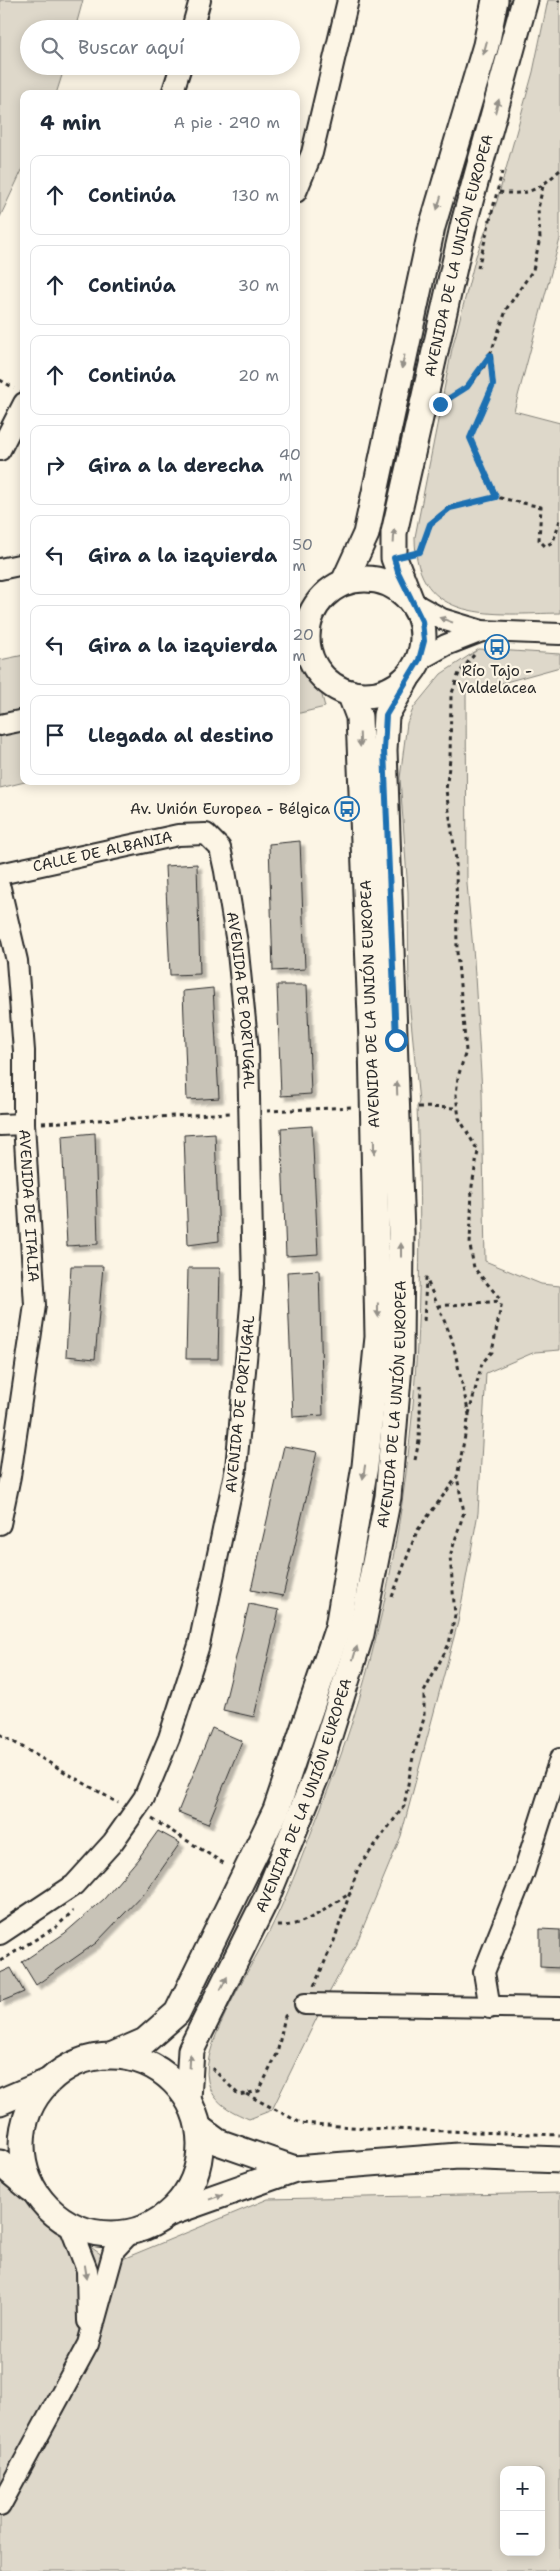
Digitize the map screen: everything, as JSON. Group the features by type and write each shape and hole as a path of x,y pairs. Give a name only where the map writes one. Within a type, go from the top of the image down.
{"main road":[{"name":"AVENIDA DE LA UNIÓN EUROPEA","path":"344,582 366,534 432,227 486,46 496,0"},
{"name":"AVENIDA DE LA UNIÓN EUROPEA","path":"412,601 394,558 394,533 464,223 525,0"},
{"path":"362,578 380,580 396,587 412,601 422,627 424,641 413,669 394,687 380,693 365,696 350,693 335,687 323,678 302,652 309,617 317,602 329,590 344,582 362,578"},
{"name":"AVENIDA DE LA UNIÓN EUROPEA","path":"188,2099 190,2050 266,1899 317,1774 361,1634 388,1497 400,1354 401,1233 384,750 386,715 413,669"},
{"name":"AVENIDA DE LA UNIÓN EUROPEA","path":"113,2055 144,2041 177,2013 276,1810 338,1627 365,1466 378,1337 374,1106 359,717 350,693"},
{"path":"0,2102 47,2082 66,2067 89,2058 113,2055 142,2061 168,2076 188,2099 199,2128 200,2159 190,2188 170,2213"},
{"path":"33,2192 22,2164 21,2134 30,2106 47,2082"},
{"path":"199,2128 218,2142 295,2169"},
{"path":"0,2164 33,2192 49,2212 70,2226 99,2235 130,2233 151,2226 170,2213 295,2169 458,2156 560,2160"}],"street":[{"path":"194,20 200,0"},
{"path":"300,182 312,153 348,0"},
{"path":"173,90 178,75"},
{"path":"0,450 20,412"},
{"path":"0,569 20,565"},
{"path":"412,601 442,619 482,631 560,634"},
{"path":"413,669 446,645 482,631"},
{"path":"0,725 20,721"},
{"name":"CALLE DE ALBANIA","path":"0,874 178,835 206,834"},
{"name":"AVENIDA DE PORTUGAL","path":"0,1934 74,1885 113,1842 144,1798 169,1738 199,1645 236,1468 253,1284 248,1050 236,934 220,848 206,834"},
{"name":"AVENIDA DE ITALIA","path":"0,888 18,961 24,1051 24,1124 35,1305 10,1476 0,1524"},
{"path":"0,1126 24,1124"},
{"path":"490,2008 484,1972 524,1872 560,1759"},
{"path":"305,2004 560,2008"},
{"path":"70,2226 87,2270 88,2344"},
{"path":"0,2506 88,2344 114,2250 130,2233"}],"path":[{"path":"499,192 520,195 543,186 560,170"},
{"path":"440,404 467,387 490,355 508,308 533,270 540,238 538,209 543,186"},
{"path":"490,355 493,385 470,438 496,497"},
{"path":"394,558 420,552 430,524 450,508 496,497 541,507 539,540 545,546 553,542 560,520"},
{"path":"465,655 479,649 459,673 451,696 450,758 446,790 456,860 457,952 466,1051 458,1077 458,1108 459,1118 478,1151 472,1186 470,1245 474,1268 502,1301"},
{"path":"24,1124 374,1106"},
{"path":"417,1107 458,1108"},
{"path":"438,1306 502,1301"},
{"path":"469,1415 482,1363 492,1352 502,1301"},
{"path":"211,2067 221,2080 240,2095 259,2091 278,2054 285,2016 305,2004 334,1941 358,1868 404,1806 413,1757 424,1718 424,1692 449,1644 455,1615 450,1556 464,1512 457,1477"},
{"path":"0,1734 120,1804 116,1810"},
{"path":"146,1826 151,1819 232,1868"},
{"path":"270,1925 289,1926 322,1912 351,1893"},
{"path":"0,1961 56,1927 76,1909"},
{"path":"245,2094 301,2123 364,2128 560,2134"}],"shaded area":[{"path":"0,0 83,0 77,20 20,20 20,75 62,75 57,90 20,90 20,174 0,217"},
{"path":"548,0 560,0 560,239 514,411 560,423 560,613 486,613 464,609 444,600 429,587 419,566 415,537 452,349 476,256 497,201 533,72"},
{"path":"300,611 325,707 300,713"},
{"path":"479,649 560,654 560,667 466,693 467,884 482,1091 485,1261 541,1284 560,1286 560,1350 535,1352 486,1373 478,1513 458,1622 401,1836 357,1942 328,1995 272,2110 249,2119 223,2105 210,2089 208,2065 212,2046 231,2002 280,1910 299,1865 353,1720 377,1635 395,1549 407,1462 415,1374 419,1286 420,1197 417,1107 419,1102 409,1000 408,892 400,778 407,723 414,707 441,674"},
{"path":"20,656 20,783 0,788 0,660"},
{"path":"0,2182 113,2263 268,2199 560,2193 560,2571 0,2571"}],"building":[{"path":"300,841 305,969 273,971 269,844"},
{"path":"197,864 200,974 170,975 165,866"},
{"path":"277,985 307,985 311,1094 281,1096"},
{"path":"213,988 219,1098 187,1100 183,991"},
{"path":"312,1126 318,1254 286,1256 281,1128"},
{"path":"95,1133 98,1244 67,1246 62,1136"},
{"path":"215,1133 219,1241 188,1245 184,1135"},
{"path":"71,1266 103,1266 95,1359 66,1356"},
{"path":"188,1268 220,1268 218,1359 186,1359"},
{"path":"319,1270 323,1415 293,1417 287,1272"},
{"path":"284,1446 317,1452 283,1596 251,1590"},
{"path":"249,1604 279,1610 254,1717 223,1710"},
{"path":"212,1728 242,1741 208,1824 178,1812"},
{"path":"158,1831 180,1843 147,1890 96,1943 36,1985 22,1962 65,1933 104,1899 138,1859"},
{"path":"540,1929 560,1930 560,1968 540,1967"},
{"path":"11,1968 24,1992 0,2002 0,1973"}],"place":[{"name":"Río Tajo - Valdelacea","path":"497,647"},
{"name":"Av. Unión Europea - Bélgica","path":"347,809"}],"route":[{"path":"396,1040 384,750 386,715 419,660 424,641 422,621 410,599 394,558 420,552 430,524 443,516 450,508 496,497 470,438 493,385 490,355 481,371 467,387 440,404"}]}
